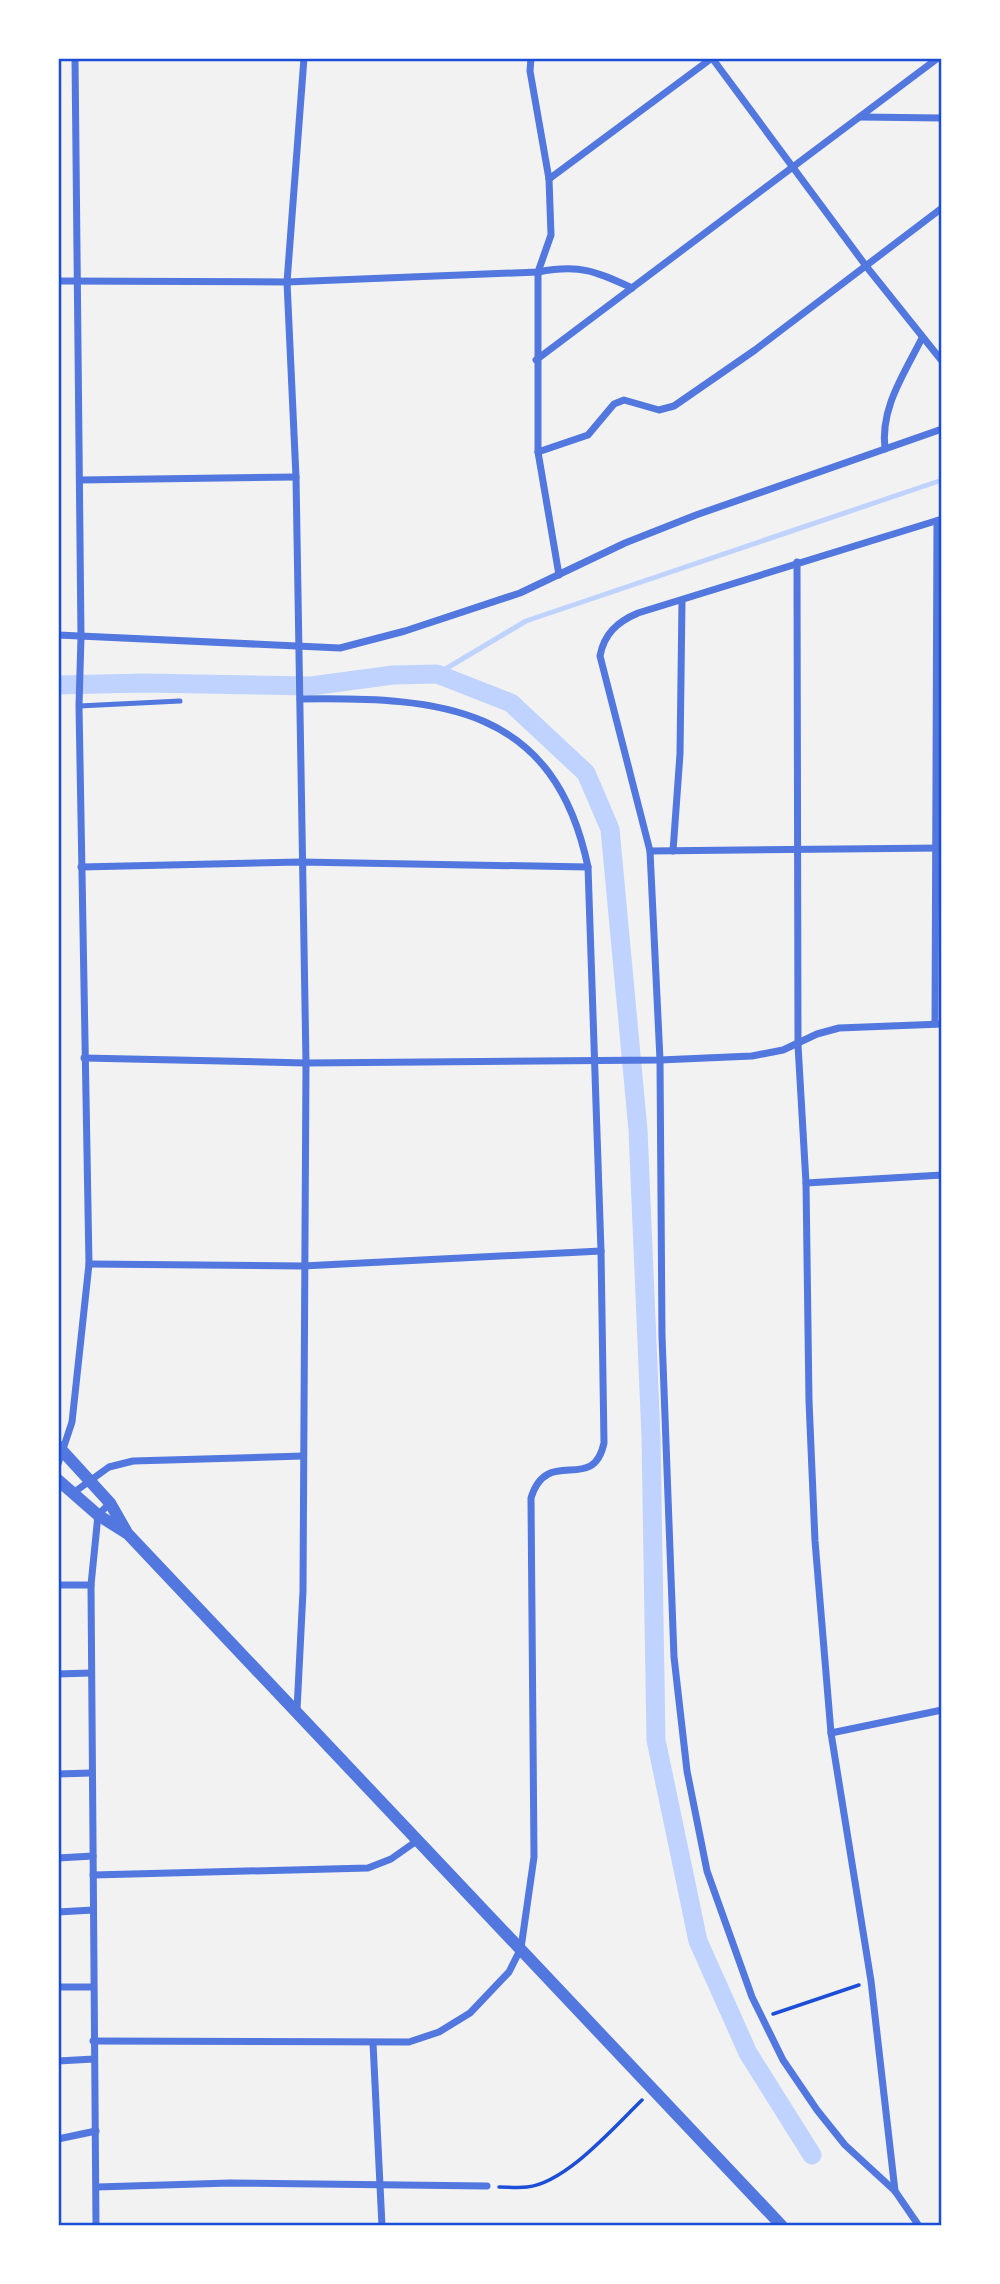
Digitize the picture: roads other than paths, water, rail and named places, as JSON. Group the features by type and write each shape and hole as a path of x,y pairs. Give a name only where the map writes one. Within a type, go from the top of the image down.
{"street":[{"path":"75,58 79,281 79,701 89,1264 72,1422 60,1454 110,1503 128,1534 782,2226"},
{"path":"297,1710 303,1591 306,1063 300,862 296,477 287,282 304,58"},
{"path":"531,58 530,71 549,179 551,235 538,272 538,452 559,575"},
{"path":"549,179 712,58 866,266 942,361"},
{"path":"536,360 938,58"},
{"path":"859,117 942,118"},
{"path":"538,452 588,435 614,404 632,401 659,410 674,406 755,351 942,208"},
{"path":"58,281 287,282 538,272 567,267 597,272 632,288"},
{"path":"885,449 882,428 890,401 922,338"},
{"path":"58,635 299,650 340,648 405,631 520,593 625,544 696,515 942,429"},
{"path":"80,480 296,477"},
{"path":"84,1058 306,1063 660,1060 752,1056 798,1045 817,1034 839,1028 939,1024 940,520 638,613 614,627 603,642 600,656 650,851 660,1060 662,1349 674,1657 679,1716 707,1871 762,2018 783,2060 845,2145 895,2191 919,2226"},
{"path":"797,562 798,1045 806,1183 815,1529 831,1732 871,1981 895,2191"},
{"path":"673,851 680,754 682,601"},
{"path":"93,2041 410,2042 439,2032 470,2013 509,1972 521,1948 534,1857 529,1513 531,1498 540,1477 549,1472 573,1471 597,1462 604,1443 601,1251 588,867 580,832 565,798 542,764 515,739 460,711 378,698 300,696"},
{"path":"650,851 940,848"},
{"path":"81,867 300,862 588,867"},
{"path":"806,1183 942,1175"},
{"path":"89,1264 303,1266 601,1251"},
{"path":"73,1493 109,1468 132,1461 303,1456"},
{"path":"58,1480 98,1515 128,1534"},
{"path":"96,2226 92,1987 92,1585 98,1515 110,1503"},
{"path":"58,1585 92,1585"},
{"path":"58,1674 91,1673"},
{"path":"831,1732 942,1710"},
{"path":"58,1774 91,1773"},
{"path":"93,1875 368,1868 391,1859 418,1840"},
{"path":"58,1858 93,1856"},
{"path":"58,1912 93,1910"},
{"path":"58,1987 92,1987"},
{"path":"373,2043 382,2226"},
{"path":"58,2061 94,2059"},
{"path":"58,2139 96,2131"},
{"path":"97,2187 230,2183 382,2187 487,2186"}],"lane":[{"path":"79,701 180,701"}],"waterway":[{"path":"437,674 526,621 942,480"},
{"path":"58,685 144,683 311,686 393,675 437,674 511,703 586,773 610,829 638,1130 651,1437 656,1740 698,1941 748,2053 812,2155"}]}
